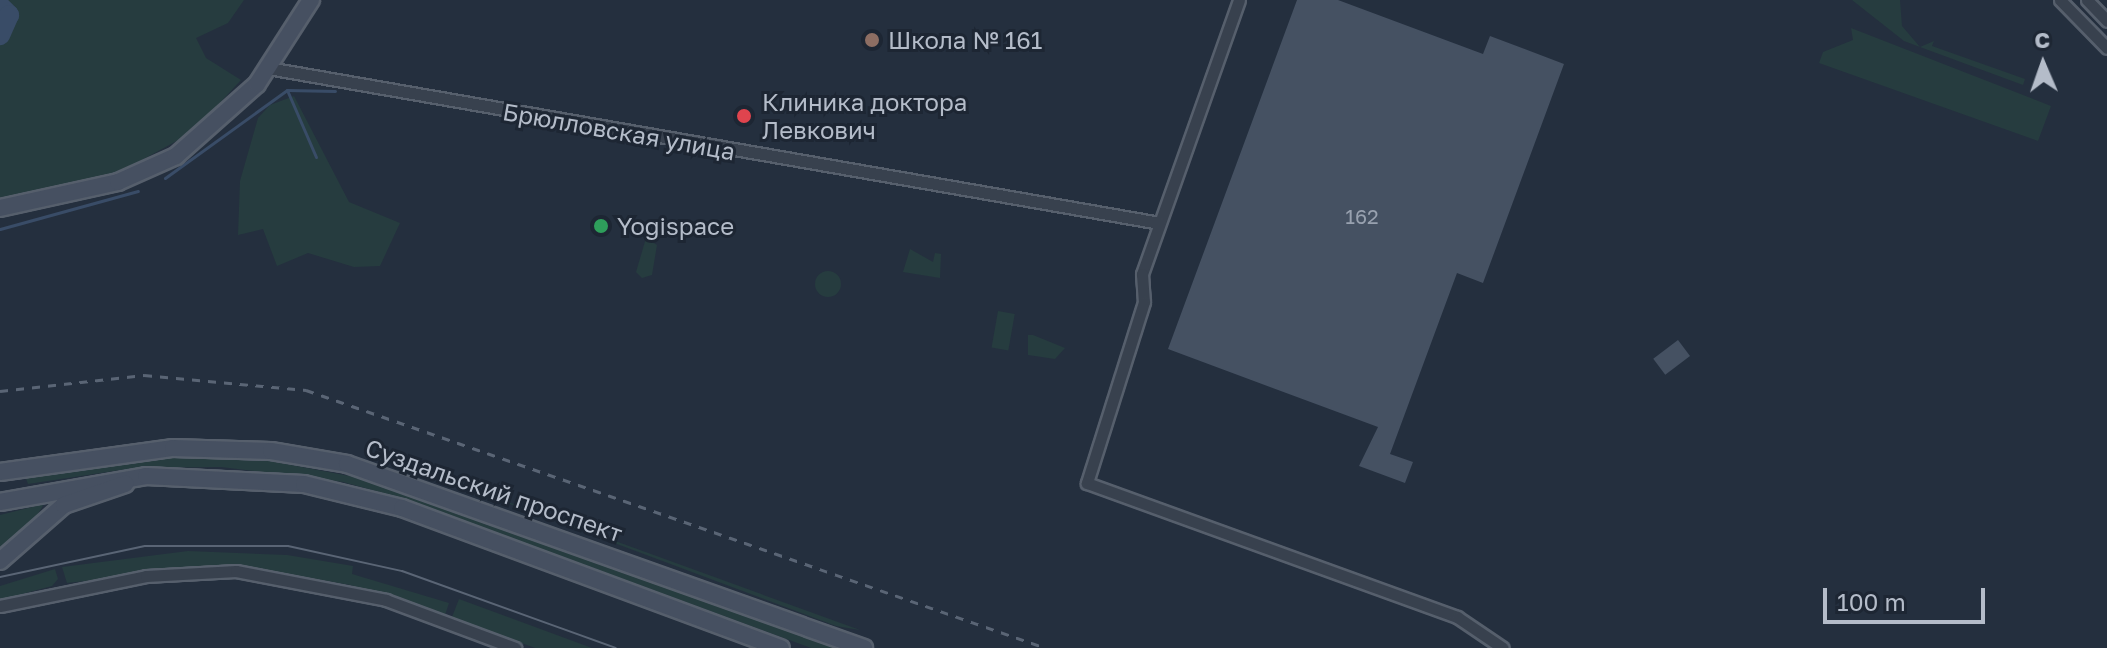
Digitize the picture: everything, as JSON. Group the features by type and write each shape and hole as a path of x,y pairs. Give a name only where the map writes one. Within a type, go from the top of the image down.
{"main road":[{"path":"0,208 150,170 238,106 268,68 311,0"},
{"name":"Суздальский проспект","path":"0,472 173,448 271,451 347,464 864,648"},
{"path":"0,561 64,505 146,476"},
{"name":"Суздальский проспект","path":"0,502 146,476 270,479 371,499 781,648"}],"street":[{"path":"1239,0 1142,274 1144,302 1087,483 1457,617 1503,648"},
{"path":"2060,0 2107,48"},
{"path":"2087,0 2107,21"},
{"name":"Брюлловская улица","path":"268,68 1160,223"},
{"path":"0,606 146,576 236,571 386,600 515,648"}],"green space":[{"path":"0,0 244,0 228,23 196,38 206,58 241,80 193,132 140,161 107,176 0,199"},
{"path":"1852,0 1900,0 1902,26 1920,47 1904,41"},
{"path":"1851,28 2051,106 2038,141 1819,63 1823,52 1853,40"},
{"path":"1934,41 1932,46 2025,79 2023,85 1920,47"},
{"path":"294,96 349,202 400,223 380,266 354,267 308,253 277,266 263,229 238,235 240,181 258,118 270,105"},
{"path":"646,238 657,245 652,275 642,278 636,272"},
{"path":"910,249 933,262 935,253 941,254 940,278 903,272"},
{"path":"828,271 837,275 841,284 837,293 828,297 819,293 815,284 819,275"},
{"path":"998,311 1015,314 1008,350 992,347"},
{"path":"1028,335 1065,348 1055,359 1028,355"},
{"path":"174,457 270,461 376,481 837,648 811,648 405,499 343,482 221,467 134,468 28,484 25,476"},
{"path":"406,465 860,630 836,626"},
{"path":"44,504 28,530 0,554 0,515"},
{"path":"188,551 287,555 353,566 352,574 449,603 445,615 350,585 235,565 67,583 62,567"},
{"path":"55,569 58,579 52,586 0,600 0,586"},
{"path":"459,599 592,648 535,648 452,617"}],"building":[{"path":"1297,0 1338,0 1483,54 1490,36 1564,64 1483,283 1457,273 1390,454 1413,462 1405,483 1359,466 1378,427 1168,349"},
{"path":"1678,340 1690,356 1665,375 1653,359"}],"waterway":[{"path":"0,6 9,15 0,35"},
{"path":"316,157 287,90 335,91"},
{"path":"165,178 287,90"},
{"path":"0,229 138,191"}],"tram line":[{"path":"0,577 145,546 288,546 402,571 616,648"}],"railway":[{"path":"0,391 144,375 306,390 1046,648"}],"place":[{"name":"Школа № 161","path":"872,40"},
{"name":"Клиника доктора Левкович","path":"744,116"},
{"name":"Yogispace","path":"601,226"}]}
